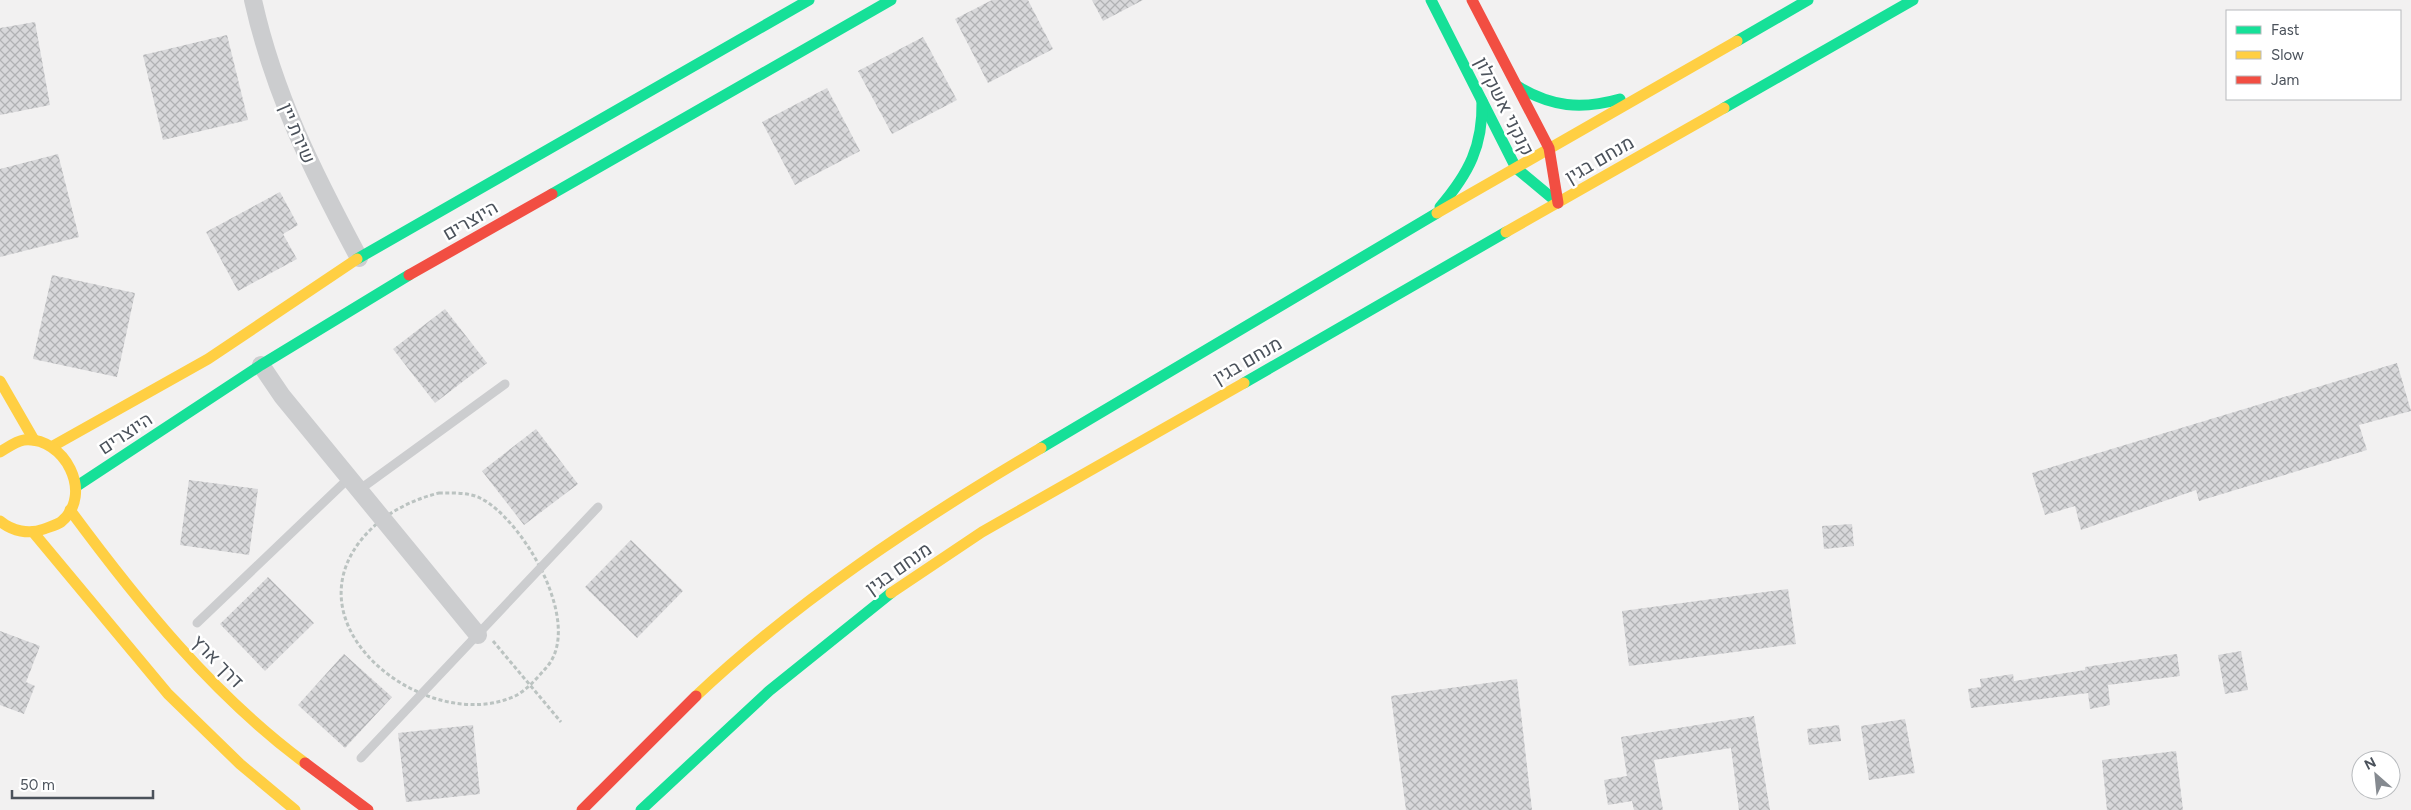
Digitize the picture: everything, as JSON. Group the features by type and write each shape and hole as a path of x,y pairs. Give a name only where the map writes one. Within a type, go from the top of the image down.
{"main road":[{"name":"היוצרים","path":"53,446 208,359 359,258 795,5 809,0"},
{"name":"היוצרים","path":"77,486 261,365 381,291 891,0"},
{"name":"קנקני אשקלון","path":"1431,0 1516,168 1558,203"},
{"name":"קנקני אשקלון","path":"1472,0 1549,148 1558,203"},
{"name":"מנחם בגין","path":"582,810 662,727 740,654 862,561 1003,470 1430,217 1808,0"},
{"name":"מנחם בגין","path":"641,810 762,698 836,636 881,600 982,532 1913,0"},
{"path":"1517,86 1537,100 1559,107 1587,106 1617,100 1659,85"},
{"path":"1430,217 1455,190 1472,158 1482,129 1482,101"},
{"path":"0,381 34,440"},
{"path":"0,452 14,443 34,440 53,446 70,462 77,486 70,510 54,526 33,532 12,529 0,521"},
{"name":"דרך ארץ","path":"70,510 127,587 219,688 267,735 368,810"},
{"path":"33,532 168,694 240,764 295,810"}],"street":[{"name":"שירת יין","path":"253,0 273,69 295,132 359,258"},
{"path":"261,365 282,396 354,484 480,632"}],"lane":[{"path":"197,623 354,484 505,384"},
{"path":"361,758 598,507"}],"path":[{"path":"480,632 561,722"}],"building":[{"path":"992,0 1028,0 1053,49 988,83 955,19"},
{"path":"1092,0 1143,0 1103,21"},
{"path":"35,22 50,105 0,115 0,28"},
{"path":"227,35 248,120 163,140 143,55"},
{"path":"923,37 957,100 892,134 858,71"},
{"path":"827,88 860,151 795,185 762,122"},
{"path":"58,154 79,237 0,257 0,169"},
{"path":"280,192 298,225 283,234 297,259 238,291 206,232"},
{"path":"52,275 135,293 117,377 33,359"},
{"path":"445,309 487,363 435,403 393,349"},
{"path":"2397,363 2411,411 2359,425 2367,450 2199,501 2196,490 2081,530 2075,506 2045,515 2032,473"},
{"path":"536,429 578,484 524,525 482,471"},
{"path":"189,480 258,489 249,555 180,545"},
{"path":"1852,524 1854,546 1824,549 1822,526"},
{"path":"631,540 683,591 637,638 585,587"},
{"path":"268,577 314,623 265,671 220,624"},
{"path":"1788,589 1796,644 1629,666 1622,611"},
{"path":"0,631 40,646 26,682 35,686 24,714 0,705"},
{"path":"2241,651 2248,690 2225,694 2218,655"},
{"path":"344,654 392,697 345,748 298,705"},
{"path":"2177,654 2180,676 2108,685 2110,705 2090,709 2088,693 1971,708 1968,689 1981,687 1980,679 2013,674 2014,681 2085,670 2085,667"},
{"path":"1517,679 1532,810 1406,810 1391,696"},
{"path":"1754,716 1770,810 1739,810 1731,748 1654,760 1663,810 1634,810 1632,801 1608,805 1604,780 1627,776 1621,737"},
{"path":"1905,719 1915,773 1869,780 1861,726"},
{"path":"473,725 480,794 406,802 398,733"},
{"path":"1839,725 1841,741 1809,745 1807,729"},
{"path":"2176,751 2183,810 2107,810 2102,760"}],"traffic: fast":[{"path":"357,259 809,0"},
{"path":"552,194 891,0"},
{"path":"1431,0 1516,168 1558,203"},
{"path":"1737,41 1808,0"},
{"path":"1724,108 1913,0"},
{"path":"1517,86 1542,98 1567,104 1592,105 1620,99"},
{"path":"1440,207 1459,182 1472,158 1480,132 1482,101"},
{"path":"1041,448 1437,213"},
{"path":"1244,383 1506,232"},
{"path":"77,486 261,365 409,275"},
{"path":"641,810 769,691 891,593"}],"traffic: slow":[{"path":"1437,213 1737,41"},
{"path":"1506,232 1724,108"},
{"path":"53,446 208,359 357,259"},
{"path":"0,381 34,440"},
{"path":"891,593 982,532 1244,383"},
{"path":"0,452 24,440 38,441 51,447 62,457 70,469 75,483 75,497 71,510 61,522 38,531 27,532 10,527 0,521"},
{"path":"696,696 776,626 861,563 950,503 1041,448"},
{"path":"70,510 122,579 178,645 239,707 305,763"},
{"path":"33,532 168,694 240,764 295,810"}],"traffic: jam":[{"path":"1472,0 1549,148 1558,203"},
{"path":"409,275 552,194"},
{"path":"582,810 696,696"},
{"path":"305,763 368,810"}]}
